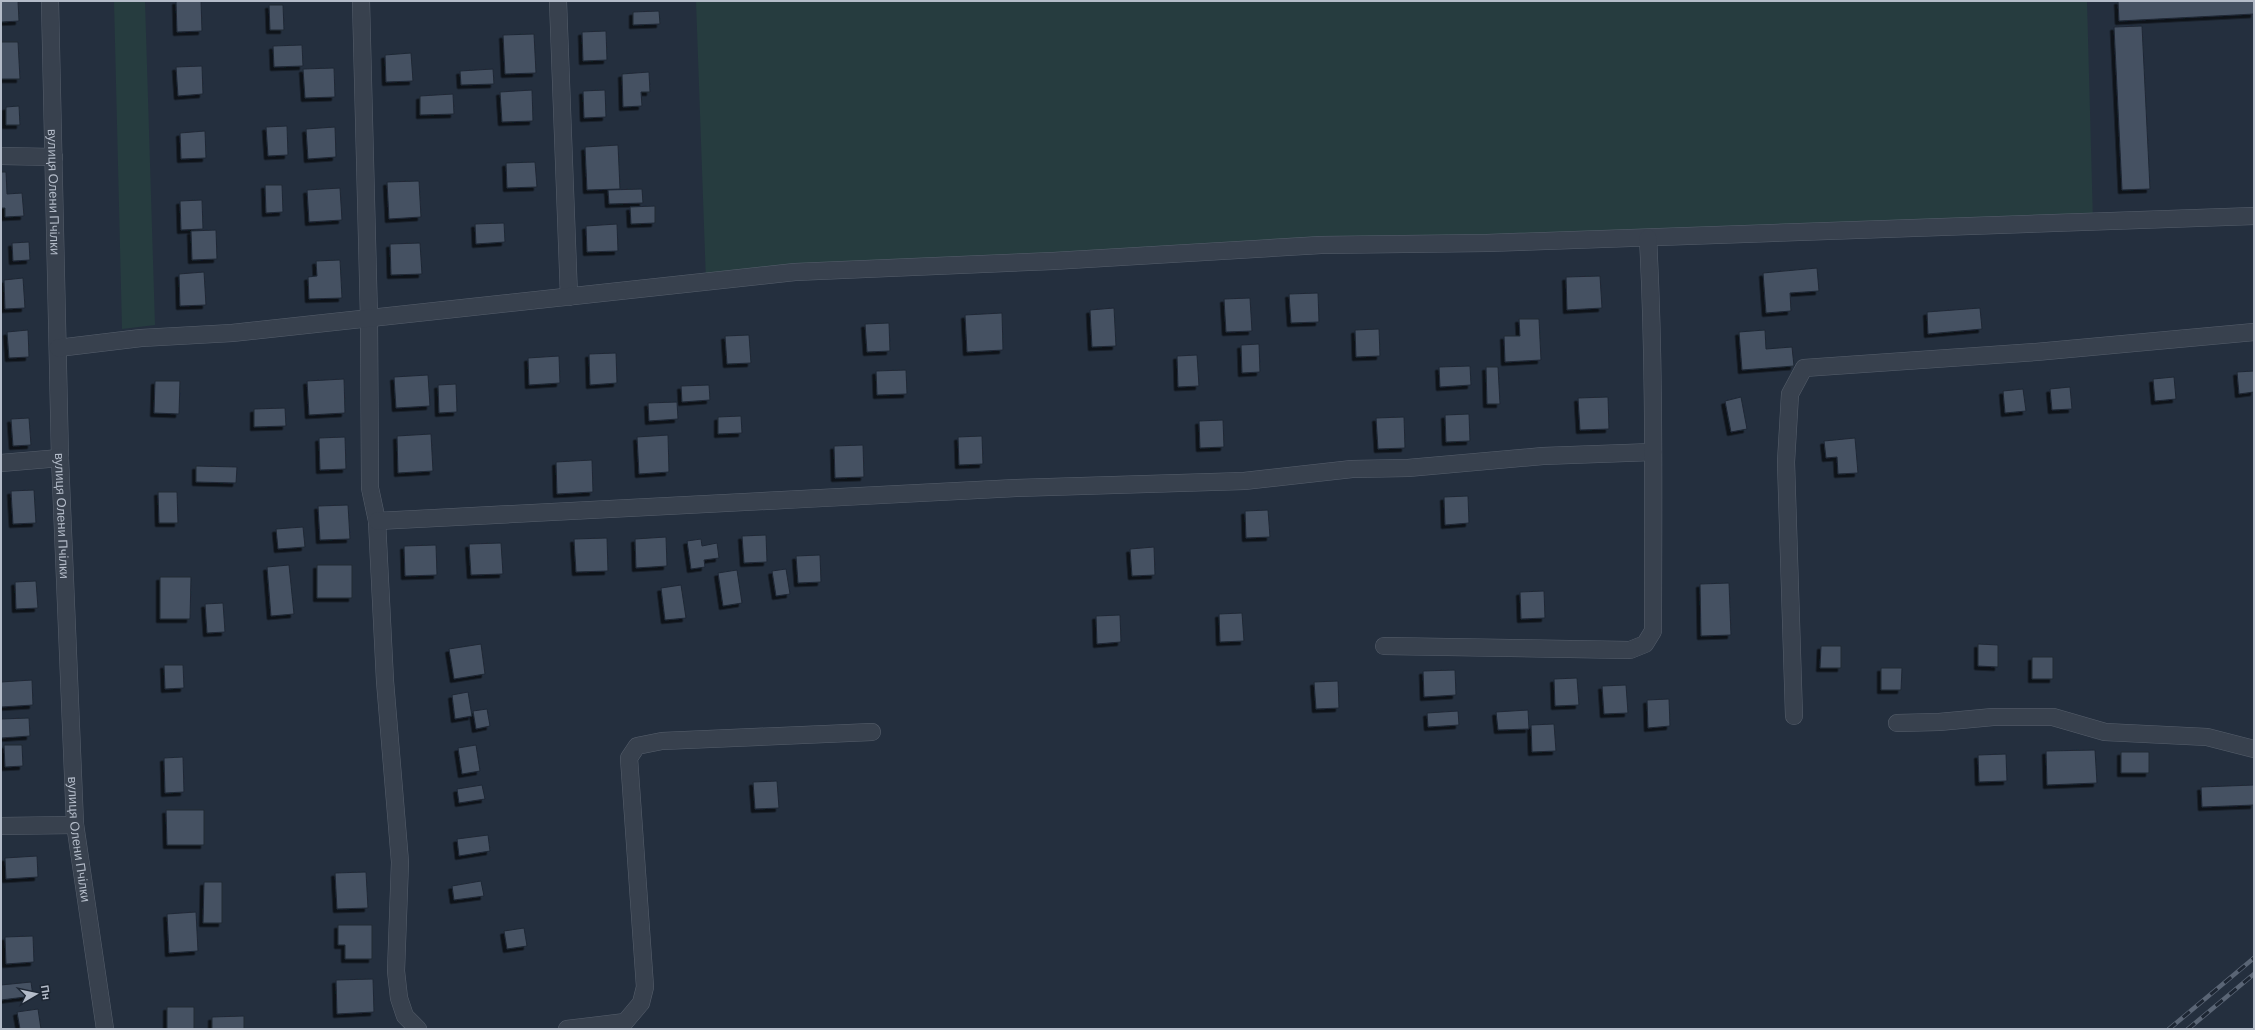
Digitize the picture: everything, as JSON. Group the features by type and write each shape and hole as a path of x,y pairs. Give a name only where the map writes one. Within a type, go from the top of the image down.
{"street":[{"name":"вулиця Олени Пчілки","path":"50,1 60,458 75,825 105,1029"},
{"path":"362,1 369,318 370,488 377,521 386,681 400,862 396,971 399,998 405,1016 418,1029"},
{"path":"558,1 569,297"},
{"path":"1,156 54,157"},
{"path":"58,348 141,338 232,333 795,272 1053,261 1321,246 1648,238 2254,216"},
{"path":"1384,646 1630,650 1645,644 1653,631 1653,452 1651,296 1648,238"},
{"path":"1794,716 1786,462 1790,394 1804,368 2058,350 2254,332"},
{"path":"377,521 540,511 1016,488 1244,481 1352,469 1408,468 1543,456 1653,452"},
{"path":"1,463 60,458"},
{"path":"1897,723 1939,722 1993,717 2053,717 2105,732 2207,737 2254,749"},
{"path":"567,1029 625,1022 641,1003 645,987 629,758 637,746 662,741 872,732"},
{"path":"1,826 75,825"}],"green space":[{"path":"114,1 145,1 155,325 122,329"},
{"path":"696,1 2087,1 2093,222 1487,243 706,282"}],"building":[{"path":"1,1 18,1 19,21 1,22"},
{"path":"176,1 201,1 202,31 177,32"},
{"path":"2118,1 2254,1 2254,14 2119,21"},
{"path":"269,5 283,5 284,30 270,30"},
{"path":"659,11 660,24 633,25 633,12"},
{"path":"2142,26 2150,189 2122,190 2114,27"},
{"path":"606,31 607,60 583,61 582,32"},
{"path":"534,34 536,73 505,74 503,35"},
{"path":"1,42 18,42 20,79 1,79"},
{"path":"302,45 303,66 274,67 273,46"},
{"path":"411,53 413,81 386,82 385,55"},
{"path":"202,66 203,94 178,96 176,67"},
{"path":"334,68 335,97 305,98 303,69"},
{"path":"493,69 494,84 461,85 460,71"},
{"path":"649,72 650,92 641,92 642,106 623,107 622,74"},
{"path":"532,90 533,121 502,122 500,92"},
{"path":"605,90 606,117 584,118 583,91"},
{"path":"453,94 454,114 420,115 420,96"},
{"path":"19,106 20,125 6,125 6,107"},
{"path":"287,126 288,155 268,156 266,127"},
{"path":"335,127 336,157 308,159 306,129"},
{"path":"205,131 206,158 181,159 180,133"},
{"path":"618,145 620,189 587,190 585,147"},
{"path":"535,162 537,187 507,188 506,163"},
{"path":"1,172 6,172 7,194 22,193 24,216 5,217 5,208 1,208"},
{"path":"419,181 421,217 389,219 387,182"},
{"path":"265,185 282,185 283,212 266,213"},
{"path":"340,188 342,220 309,222 307,190"},
{"path":"642,189 643,203 609,204 608,190"},
{"path":"202,200 203,229 181,230 180,201"},
{"path":"655,206 655,223 631,224 630,207"},
{"path":"504,223 505,242 476,244 475,224"},
{"path":"617,224 618,251 587,252 586,226"},
{"path":"216,230 217,259 192,260 191,231"},
{"path":"29,242 30,260 13,261 12,243"},
{"path":"420,243 422,274 391,275 390,244"},
{"path":"340,260 342,298 309,299 308,277 317,276 316,261"},
{"path":"1817,268 1819,291 1790,293 1791,311 1766,313 1763,273"},
{"path":"204,272 206,305 180,306 179,274"},
{"path":"1600,276 1602,308 1567,310 1566,277"},
{"path":"23,278 25,308 5,309 4,280"},
{"path":"1318,293 1319,322 1291,323 1289,294"},
{"path":"1250,298 1252,331 1226,332 1224,299"},
{"path":"1114,308 1116,346 1092,347 1090,310"},
{"path":"1980,308 1982,329 1928,334 1927,312"},
{"path":"1002,313 1003,350 967,352 965,315"},
{"path":"1519,319 1539,319 1541,360 1505,362 1504,336 1520,336"},
{"path":"889,323 890,351 867,352 865,324"},
{"path":"1379,329 1380,356 1356,357 1355,330"},
{"path":"28,330 29,357 9,358 7,332"},
{"path":"1765,330 1766,349 1792,347 1794,366 1742,370 1739,332"},
{"path":"749,335 751,363 727,364 725,336"},
{"path":"1259,344 1260,372 1242,373 1241,345"},
{"path":"616,353 617,383 590,385 589,354"},
{"path":"1197,355 1199,386 1178,387 1177,356"},
{"path":"559,356 560,383 529,385 528,358"},
{"path":"1470,366 1471,385 1440,387 1439,367"},
{"path":"1486,367 1498,367 1500,404 1487,404"},
{"path":"906,370 907,394 877,395 876,371"},
{"path":"2254,371 2254,392 2239,394 2237,372"},
{"path":"428,375 430,406 396,408 394,377"},
{"path":"2174,377 2176,399 2155,401 2153,379"},
{"path":"344,379 345,413 309,415 307,381"},
{"path":"155,381 180,381 179,414 154,413"},
{"path":"456,384 457,412 439,413 438,385"},
{"path":"709,385 710,400 682,402 681,386"},
{"path":"2070,387 2072,409 2052,410 2050,389"},
{"path":"2023,389 2026,411 2005,413 2003,391"},
{"path":"1608,397 1609,429 1580,430 1578,398"},
{"path":"1741,397 1747,429 1731,432 1725,401"},
{"path":"677,402 678,419 649,421 648,403"},
{"path":"285,408 286,426 254,427 254,409"},
{"path":"1469,414 1470,441 1446,442 1445,415"},
{"path":"741,416 742,433 718,434 718,417"},
{"path":"1404,417 1405,448 1378,449 1376,418"},
{"path":"29,418 31,445 13,446 11,419"},
{"path":"1223,420 1224,447 1200,448 1199,421"},
{"path":"431,434 433,471 398,473 397,436"},
{"path":"668,435 669,472 639,474 637,437"},
{"path":"982,436 983,464 959,465 958,437"},
{"path":"345,437 346,469 320,470 319,438"},
{"path":"1855,438 1858,473 1838,474 1837,457 1826,458 1824,441"},
{"path":"863,445 864,477 835,478 834,446"},
{"path":"592,460 593,492 557,494 556,462"},
{"path":"196,466 237,467 236,483 196,482"},
{"path":"34,490 36,523 13,524 11,491"},
{"path":"158,492 177,492 178,523 159,523"},
{"path":"1468,496 1469,523 1445,525 1444,497"},
{"path":"348,505 350,539 320,540 318,506"},
{"path":"1268,510 1270,537 1246,538 1245,511"},
{"path":"303,527 305,547 278,549 276,529"},
{"path":"766,535 767,562 744,563 742,536"},
{"path":"666,537 667,566 636,568 635,539"},
{"path":"607,538 608,571 576,572 574,539"},
{"path":"701,539 702,546 717,543 719,558 704,560 705,567 691,569 687,541"},
{"path":"501,543 503,574 471,575 469,544"},
{"path":"436,545 437,575 405,576 404,546"},
{"path":"1154,547 1155,575 1132,576 1130,549"},
{"path":"820,555 821,582 798,583 796,556"},
{"path":"289,565 294,614 271,616 267,567"},
{"path":"317,565 352,565 352,598 317,598"},
{"path":"786,569 790,594 776,596 772,571"},
{"path":"737,570 742,603 723,606 718,573"},
{"path":"160,577 191,577 190,619 160,619"},
{"path":"36,581 38,608 16,609 15,582"},
{"path":"1729,583 1731,635 1701,636 1700,584"},
{"path":"681,585 686,618 665,620 661,588"},
{"path":"1544,591 1545,618 1521,619 1520,592"},
{"path":"223,603 225,632 207,633 205,604"},
{"path":"1242,613 1244,641 1220,642 1219,614"},
{"path":"1120,615 1121,642 1097,644 1096,616"},
{"path":"481,644 485,674 454,679 449,649"},
{"path":"1978,644 1998,645 1998,667 1978,666"},
{"path":"1821,646 1841,646 1841,668 1820,668"},
{"path":"2032,657 2053,657 2053,679 2032,679"},
{"path":"164,665 183,665 184,688 165,689"},
{"path":"1881,668 1902,668 1901,690 1881,690"},
{"path":"1455,670 1456,695 1424,697 1423,671"},
{"path":"1577,678 1579,705 1555,706 1554,679"},
{"path":"32,680 33,705 1,707 1,682"},
{"path":"1338,681 1339,708 1316,709 1314,682"},
{"path":"1626,685 1628,713 1604,714 1602,686"},
{"path":"468,692 472,716 455,719 452,695"},
{"path":"1669,699 1670,726 1648,728 1647,700"},
{"path":"487,709 490,726 476,729 473,711"},
{"path":"1528,710 1529,729 1498,730 1496,712"},
{"path":"1458,711 1459,725 1428,727 1427,713"},
{"path":"29,718 30,736 1,738 1,719"},
{"path":"1554,724 1556,751 1532,752 1531,725"},
{"path":"4,745 22,745 23,766 5,767"},
{"path":"476,745 480,771 462,774 458,748"},
{"path":"2095,750 2097,783 2047,785 2046,751"},
{"path":"2121,752 2149,752 2149,773 2121,773"},
{"path":"2006,754 2007,781 1979,782 1978,755"},
{"path":"183,757 184,792 165,793 164,758"},
{"path":"777,781 779,808 755,809 753,782"},
{"path":"482,785 485,799 459,803 457,789"},
{"path":"2254,785 2254,805 2202,807 2201,787"},
{"path":"166,810 204,810 204,845 167,845"},
{"path":"488,835 490,851 459,856 457,839"},
{"path":"37,856 38,877 6,879 5,858"},
{"path":"366,872 368,908 337,909 335,873"},
{"path":"481,881 484,896 454,900 452,886"},
{"path":"204,882 222,882 222,923 203,923"},
{"path":"196,912 198,951 169,953 167,914"},
{"path":"338,925 372,925 372,959 345,959 345,945 338,945"},
{"path":"524,928 527,946 507,949 504,931"},
{"path":"33,936 34,962 6,964 5,937"},
{"path":"373,979 374,1012 337,1014 336,980"},
{"path":"31,982 33,996 1,1000 1,985"},
{"path":"167,1007 194,1007 194,1029 167,1029"},
{"path":"38,1009 41,1029 20,1029 17,1012"},
{"path":"244,1016 244,1029 212,1029 212,1017"}],"railway":[{"path":"2169,1029 2254,958"},
{"path":"2188,1029 2254,974"}]}
